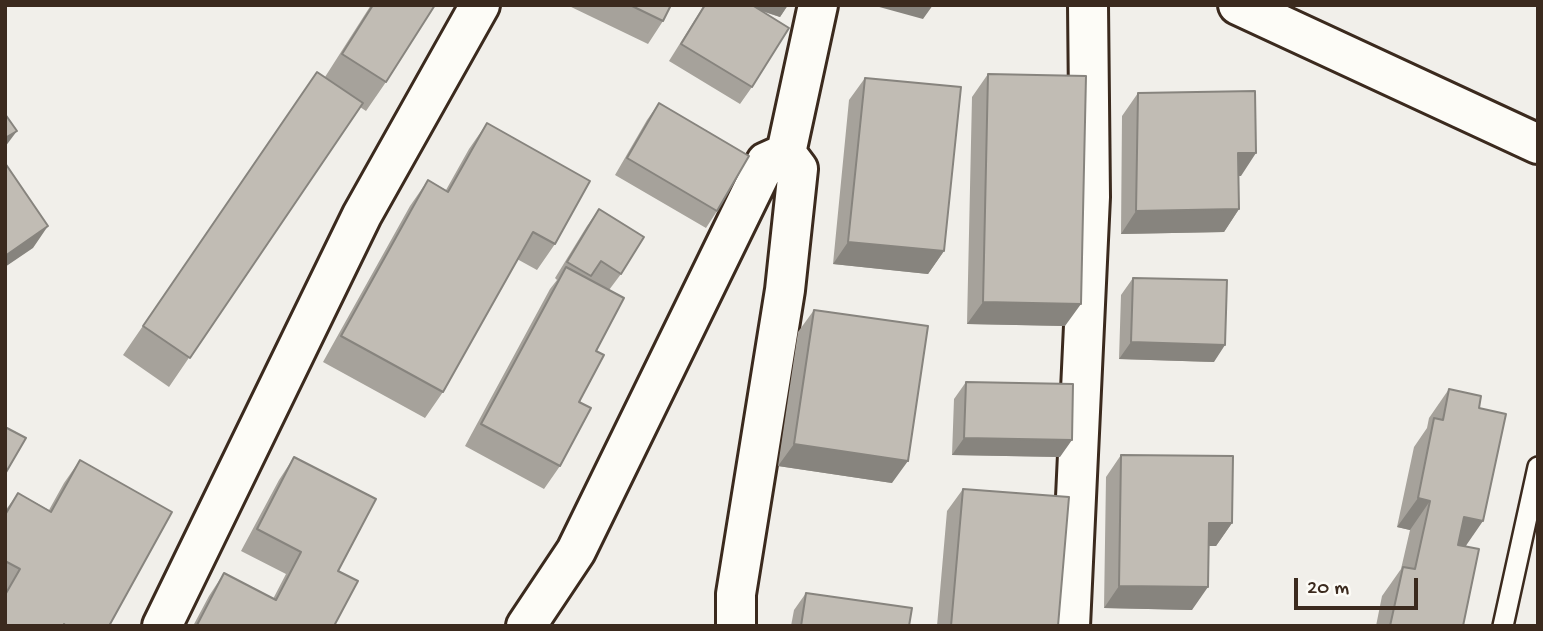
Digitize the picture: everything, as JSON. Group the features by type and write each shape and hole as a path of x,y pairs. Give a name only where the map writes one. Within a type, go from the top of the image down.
{"street":[{"path":"162,626 362,215 480,5"},
{"path":"736,626 736,594 785,290 798,169 786,153 818,5"},
{"path":"1070,626 1090,197 1088,5"},
{"path":"1238,5 1538,144"},
{"path":"526,626 576,551 766,162 786,153"}],"lane":[{"path":"1503,626 1538,467"}],"building":[{"path":"373,5 435,5 386,82 342,54"},
{"path":"630,5 671,5 663,21"},
{"path":"705,5 752,5 789,28 752,87 681,44"},
{"path":"317,72 363,103 190,358 143,326"},
{"path":"988,74 1086,76 1081,304 983,302"},
{"path":"865,78 961,87 944,251 848,242"},
{"path":"1255,91 1256,153 1238,153 1239,209 1136,211 1138,93"},
{"path":"659,103 749,156 717,211 627,158"},
{"path":"5,114 17,131 5,138"},
{"path":"487,123 590,181 555,244 533,232 443,392 341,336 428,180 448,192"},
{"path":"5,163 48,226 5,256"},
{"path":"599,209 644,237 621,274 601,261 591,276 567,262"},
{"path":"566,267 624,298 596,351 604,355 579,402 591,408 560,466 481,424"},
{"path":"1133,278 1227,280 1225,345 1131,342"},
{"path":"814,310 928,326 908,461 794,444"},
{"path":"966,382 1073,384 1072,440 964,438"},
{"path":"1449,389 1481,396 1479,408 1506,414 1483,521 1464,517 1458,545 1479,549 1463,626 1390,626 1403,567 1415,569 1430,501 1418,498 1434,418 1443,420"},
{"path":"5,427 26,438 5,474"},
{"path":"1121,455 1233,456 1232,523 1209,523 1208,587 1119,586"},
{"path":"294,457 376,499 338,571 358,581 334,626 197,625 224,573 276,600 301,552 257,529"},
{"path":"80,460 172,512 109,626 5,626 5,595 20,569 5,561 5,515 18,493 51,512"},
{"path":"963,489 1069,497 1058,626 951,626"},
{"path":"806,593 912,608 909,626 801,626"}]}
